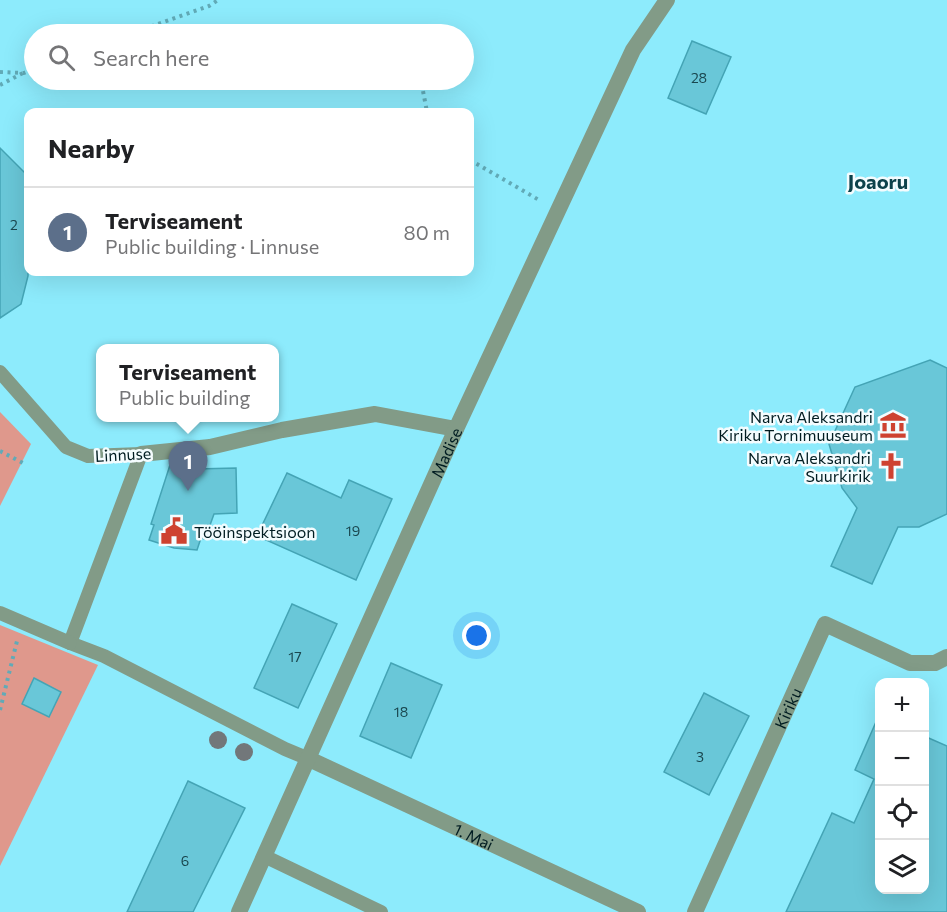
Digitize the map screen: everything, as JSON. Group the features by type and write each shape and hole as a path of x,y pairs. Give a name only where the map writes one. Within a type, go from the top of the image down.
{"street":[{"name":"Madise","path":"238,912 456,429 633,50 667,0"},
{"name":"Linnuse","path":"141,454 210,447 282,430 375,414 456,429"},
{"name":"Kiriku","path":"695,912 825,624 910,663 935,663 947,657"},
{"name":"1. Mai","path":"309,759 638,912"}],"lane":[{"name":"Linnuse","path":"0,372 60,441 77,453 99,457 141,454"},
{"path":"70,643 141,454"},
{"path":"0,613 104,656 285,749 309,759"},
{"path":"264,856 381,912"}],"path":[{"path":"158,24 209,6 218,0"},
{"path":"0,72 24,73"},
{"path":"0,86 24,73"},
{"path":"422,90 426,108"},
{"path":"474,162 539,201"},
{"path":"0,452 23,463"},
{"path":"0,710 22,622"}],"shaded area":[{"path":"0,412 31,444 0,506"},
{"path":"0,625 98,665 0,866"}],"building":[{"path":"692,41 731,57 706,114 668,98"},
{"path":"0,148 24,172 24,276 28,276 21,304 0,318"},
{"name":"Narva Aleksandri Suurkirik","path":"930,360 947,368 947,514 919,527 898,527 872,584 831,566 857,508 842,488 829,444 855,387"},
{"path":"174,462 195,469 236,468 237,513 214,514 205,539 201,538 197,550 174,548 149,540 154,525 151,524 170,465 173,466"},
{"path":"287,473 341,498 349,480 392,499 356,580 257,536"},
{"path":"292,604 337,624 298,708 254,688"},
{"path":"391,663 442,685 411,758 360,736"},
{"path":"34,678 61,692 49,717 22,704"},
{"path":"704,693 749,716 709,795 664,772"},
{"path":"875,724 875,894 929,894 929,738 947,746 947,912 786,912 832,813 854,823 874,779 855,770"},
{"path":"188,781 245,808 193,912 127,912"}],"place":[{"name":"Narva Aleksandri Kiriku Tornimuuseum","path":"893,425"},
{"name":"Narva Aleksandri Suurkirik","path":"891,466"},
{"name":"Terviseament","path":"188,491"},
{"name":"Tööinspektsioon","path":"174,531"}],"district":[{"name":"Joaoru","path":"878,181"}]}
